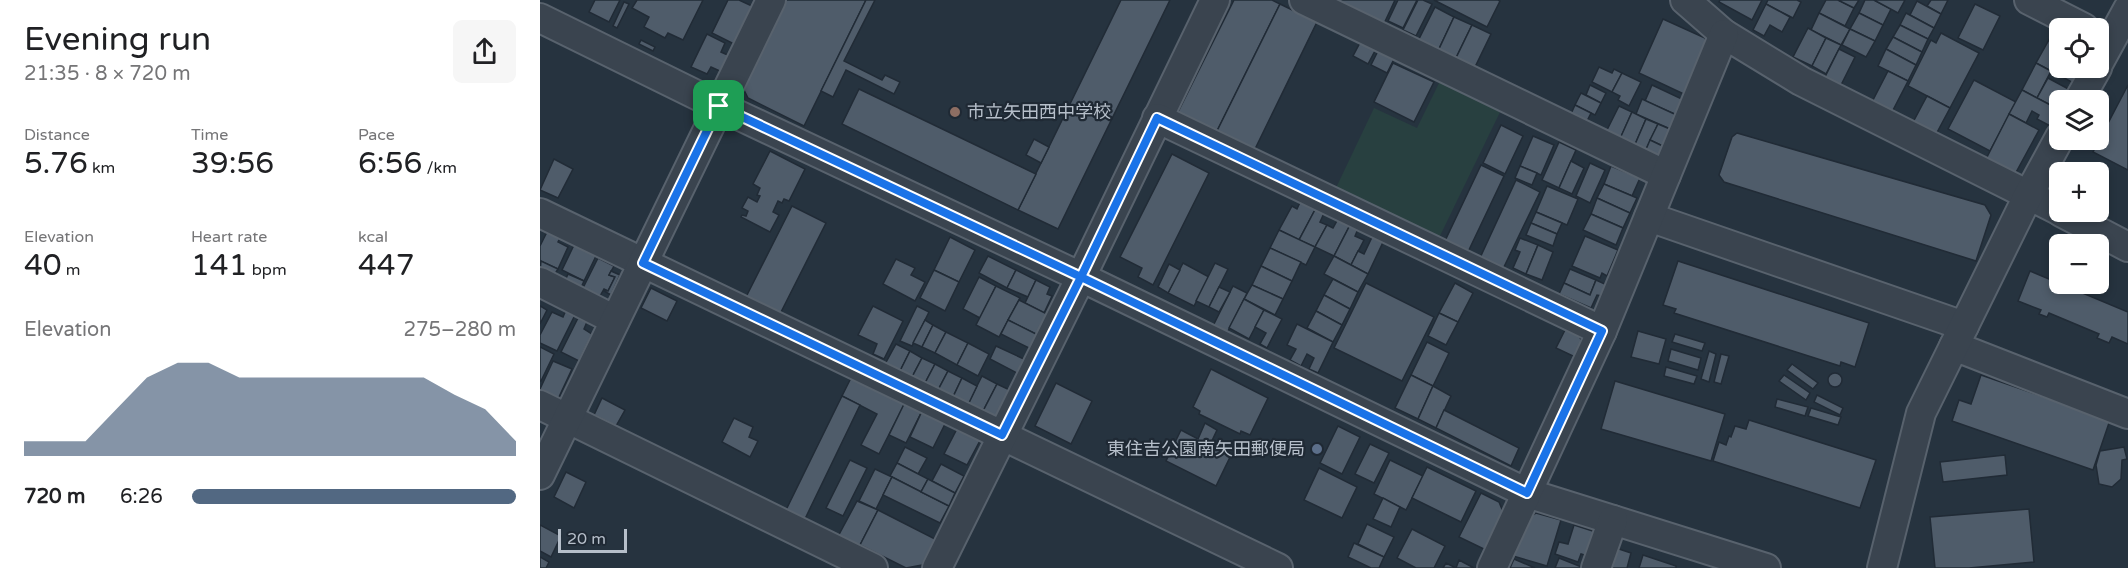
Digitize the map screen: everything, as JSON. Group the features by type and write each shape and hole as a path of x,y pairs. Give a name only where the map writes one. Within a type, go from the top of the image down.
{"street":[{"path":"540,475 771,0"},
{"path":"937,568 1215,0"},
{"path":"1304,0 1666,175"},
{"path":"1685,0 1724,34 1801,81 2049,205"},
{"path":"2029,0 2064,18"},
{"path":"2109,40 2128,9"},
{"path":"540,18 1527,493 1613,520 1726,562 1766,568"},
{"path":"1492,568 1602,331 1724,34"},
{"path":"1157,118 1602,331"},
{"path":"1882,568 1921,413 2053,150"},
{"path":"540,213 1278,568"},
{"path":"1649,217 1959,336 2128,414"},
{"path":"2081,222 2128,247"},
{"path":"540,282 615,320"},
{"path":"540,405 873,568"},
{"path":"1596,568 1613,520"}],"green space":[{"path":"1441,79 1502,108 1438,240 1335,190 1374,108 1417,128"}],"building":[{"path":"595,0 620,0 609,22 589,12"},
{"path":"637,0 703,0 683,40 668,33 665,38 644,27 649,17 632,8"},
{"path":"728,0 739,0 752,6 734,44 712,33"},
{"path":"785,0 866,0 804,126 748,98 742,86"},
{"path":"866,0 875,0 844,61 882,80 885,75 900,82 894,94 846,70 833,97 821,91"},
{"path":"1121,0 1170,0 1058,229 1018,210"},
{"path":"1234,0 1272,0 1280,4 1217,131 1178,112"},
{"path":"1325,0 1395,0 1382,28"},
{"path":"1398,0 1417,0 1403,28 1388,21"},
{"path":"1418,0 1432,4 1416,36 1403,30"},
{"path":"1434,0 1498,0 1500,1 1487,27"},
{"path":"1720,0 1762,0 1752,20 1719,2"},
{"path":"1768,0 1801,2 1793,18 1766,4"},
{"path":"1826,0 1838,0 1854,8 1845,26 1819,13"},
{"path":"1838,0 1859,0 1854,8"},
{"path":"1865,0 1874,0 1891,9 1883,25 1859,13"},
{"path":"1874,0 1905,0 1898,13"},
{"path":"1931,0 1948,0 1941,14 1927,6"},
{"path":"1917,1 1941,14 1934,28 1910,15"},
{"path":"624,2 629,4 617,28 613,26"},
{"path":"1280,4 1317,22 1254,151 1217,131"},
{"path":"1766,4 1790,17 1782,32 1770,25 1764,36 1753,30"},
{"path":"1975,4 2000,16 1983,50 1958,38"},
{"path":"1435,7 1454,17 1438,51 1418,41"},
{"path":"1819,13 1850,29 1841,45 1811,30"},
{"path":"1859,13 1883,25 1875,41 1850,29"},
{"path":"1906,13 1934,28 1928,39 1900,25"},
{"path":"1454,17 1472,25 1455,60 1438,51"},
{"path":"1663,19 1705,38 1709,50 1688,96 1639,73"},
{"path":"1472,25 1491,34 1474,69 1455,60"},
{"path":"1900,25 1928,39 1922,52 1893,37"},
{"path":"1808,28 1826,38 1812,66 1793,57"},
{"path":"1850,29 1875,41 1866,57 1842,45"},
{"path":"1941,33 1979,53 1950,108 1908,86 1931,40 1936,43"},
{"path":"707,34 725,43 721,52 730,56 722,72 711,67 707,74 691,67"},
{"path":"1893,37 1922,52 1916,65 1886,49"},
{"path":"1826,38 1841,45 1826,74 1812,66"},
{"path":"1362,39 1377,47 1368,64 1353,56"},
{"path":"641,40 655,47 653,51 639,44"},
{"path":"2049,40 2049,70 2036,63"},
{"path":"1380,47 1396,55 1387,73 1371,65"},
{"path":"1839,49 1855,57 1841,85 1825,77"},
{"path":"1886,49 1916,65 1908,81 1878,66"},
{"path":"1393,63 1434,82 1414,122 1374,102"},
{"path":"2036,63 2049,70 2049,75 2037,98 2022,90"},
{"path":"1599,67 1612,73 1614,69 1622,73 1612,92 1592,82"},
{"path":"1888,71 1908,81 1892,112 1872,102"},
{"path":"1622,73 1641,82 1629,106 1618,100 1620,96 1612,92"},
{"path":"2048,78 2070,90 2049,90 2049,104 2037,98"},
{"path":"2064,78 2083,78 2079,86"},
{"path":"1974,80 2016,102 1990,151 1948,129"},
{"path":"1590,85 1606,93 1601,103 1586,95"},
{"path":"1652,85 1684,100 1677,115 1645,101"},
{"path":"2128,85 2128,170 2093,152 2094,150 2109,150 2109,121"},
{"path":"859,89 1036,174 1018,210 842,124"},
{"path":"2022,90 2049,104 2049,125 2037,119 2039,115 2032,111 2026,123 2009,114"},
{"path":"1581,93 1601,103 1595,115 1575,105"},
{"path":"1927,96 1950,108 1934,138 1911,126"},
{"path":"1642,99 1683,118 1677,132 1636,114"},
{"path":"1575,105 1591,113 1586,123 1570,116"},
{"path":"1619,106 1632,112 1620,139 1606,132"},
{"path":"1632,112 1646,119 1633,149 1618,143"},
{"path":"2009,114 2039,130 2014,176 1985,161"},
{"path":"1646,119 1658,124 1644,154 1633,149"},
{"path":"1658,124 1677,132 1669,149 1650,140"},
{"path":"1501,125 1523,136 1505,174 1483,163"},
{"path":"1737,133 1985,205 1991,215 1976,261 1724,182 1719,175 1732,137"},
{"path":"1533,136 1554,145 1541,175 1520,166"},
{"path":"1034,139 1049,147 1041,163 1026,155"},
{"path":"1650,140 1669,149 1663,163 1644,154"},
{"path":"1559,142 1576,150 1559,188 1542,180"},
{"path":"770,151 805,169 789,201 784,199 782,203 778,201 773,212 779,215 770,232 741,217 746,216 748,211 742,208 748,197 757,202 760,196 757,195 760,188 753,184"},
{"path":"1172,154 1209,173 1153,285 1138,277 1142,268 1120,257"},
{"path":"554,159 573,169 558,198 540,190"},
{"path":"1571,161 1584,168 1572,194 1559,188"},
{"path":"1590,163 1605,170 1590,203 1576,196"},
{"path":"1481,165 1504,176 1467,254 1444,243"},
{"path":"1520,166 1537,173 1532,185 1515,178"},
{"path":"1611,166 1640,178 1632,196 1604,184"},
{"path":"1516,180 1540,192 1502,271 1479,260"},
{"path":"1604,184 1637,198 1630,213 1597,198"},
{"path":"1547,186 1578,199 1567,225 1536,212"},
{"path":"1302,198 1317,206 1299,240 1279,230 1292,206 1297,209"},
{"path":"1597,198 1630,213 1623,228 1591,214"},
{"path":"792,206 826,223 779,316 745,299"},
{"path":"1317,206 1325,211 1320,222 1327,225 1315,247 1299,240"},
{"path":"1536,212 1562,223 1557,234 1531,223"},
{"path":"1591,214 1623,228 1616,245 1583,230"},
{"path":"1338,219 1350,225 1334,256 1315,247 1327,225 1333,228"},
{"path":"1531,223 1557,234 1553,246 1526,235"},
{"path":"1350,225 1358,229 1355,236 1364,240 1351,265 1334,256"},
{"path":"1279,230 1315,247 1306,265 1270,248"},
{"path":"547,232 560,238 558,242 568,247 558,269 540,261 540,246"},
{"path":"1374,233 1385,238 1368,274 1351,265 1358,251 1364,254"},
{"path":"1585,236 1618,250 1607,276 1602,273 1600,278 1572,266"},
{"path":"950,237 975,250 959,282 934,270"},
{"path":"1520,238 1538,245 1526,274 1513,268 1520,252 1515,250"},
{"path":"574,245 596,256 584,281 562,270"},
{"path":"1538,245 1553,252 1542,280 1526,274"},
{"path":"1270,248 1301,262 1292,281 1261,266"},
{"path":"988,256 1016,270 1007,288 979,273"},
{"path":"1334,256 1368,274 1358,292 1324,274"},
{"path":"598,258 614,266 609,275 615,277 608,291 604,289 600,296 583,288"},
{"path":"896,259 915,268 911,275 925,282 915,301 883,284"},
{"path":"541,261 558,269 553,277 540,271"},
{"path":"1678,261 1869,323 1855,367 1841,362 1840,366 1674,313 1676,309 1663,305"},
{"path":"1183,263 1209,277 1194,306 1168,293"},
{"path":"1215,263 1228,269 1209,307 1196,301"},
{"path":"1169,264 1180,270 1168,293 1158,287"},
{"path":"1261,266 1292,281 1283,299 1252,285"},
{"path":"1570,269 1596,280 1590,295 1564,283"},
{"path":"934,270 959,282 945,311 920,298"},
{"path":"1016,270 1036,280 1028,297 1007,288"},
{"path":"611,271 620,275 611,295 604,291 608,291 615,277 609,275"},
{"path":"2030,271 2049,279 2049,294 2085,294 2128,312 2128,344 2112,337 2109,343 2097,338 2099,334 2049,313 2047,317 2039,314 2041,310 2018,301"},
{"path":"568,274 584,281 580,290 564,283"},
{"path":"979,277 996,286 980,318 963,309"},
{"path":"1333,279 1358,292 1350,309 1324,295"},
{"path":"1036,280 1050,287 1047,294 1052,296 1044,313 1025,303"},
{"path":"1596,280 1607,285 1602,296 1597,295 1591,308 1559,294 1564,283 1590,295"},
{"path":"1366,283 1434,317 1402,381 1334,348"},
{"path":"1455,283 1473,293 1458,322 1439,313"},
{"path":"1252,285 1283,299 1275,315 1244,299"},
{"path":"996,286 1020,298 999,337 976,325"},
{"path":"1233,286 1247,293 1227,333 1213,326"},
{"path":"1219,287 1230,292 1219,312 1209,307"},
{"path":"651,288 677,301 667,321 641,308"},
{"path":"1324,295 1350,309 1342,325 1316,311"},
{"path":"1244,299 1264,310 1249,339 1229,328"},
{"path":"1019,300 1049,315 1038,335 1008,320"},
{"path":"540,306 547,310 540,324"},
{"path":"873,306 903,321 884,359 873,354 877,344 858,335"},
{"path":"917,306 929,312 912,346 900,341"},
{"path":"566,310 575,315 557,351 540,343 540,335 552,312 563,317"},
{"path":"1264,310 1282,319 1267,348 1260,344 1266,333 1255,327"},
{"path":"1316,311 1342,325 1333,342 1307,328"},
{"path":"1439,313 1458,322 1446,345 1428,336"},
{"path":"578,318 587,322 584,329 592,334 579,361 561,352"},
{"path":"925,320 933,325 922,347 913,343"},
{"path":"1008,320 1038,335 1031,349 1001,334"},
{"path":"1297,324 1333,342 1318,373 1309,369 1314,358 1307,354 1301,366 1290,360 1296,349 1287,345"},
{"path":"933,325 946,332 935,353 922,347"},
{"path":"1567,326 1577,331 1582,342 1575,357 1556,348"},
{"path":"1638,331 1666,339 1659,364 1631,357"},
{"path":"946,332 968,343 957,365 935,353"},
{"path":"1675,334 1705,343 1702,351 1672,342"},
{"path":"1427,342 1449,353 1433,386 1411,375"},
{"path":"968,343 989,354 978,376 957,365"},
{"path":"896,344 910,351 899,373 884,366"},
{"path":"996,346 1026,360 1019,374 990,359"},
{"path":"540,347 554,354 541,381 540,381"},
{"path":"1671,349 1701,358 1698,370 1668,361"},
{"path":"910,351 922,358 911,379 899,373"},
{"path":"1709,351 1716,354 1709,382 1701,379"},
{"path":"1721,354 1729,356 1721,384 1714,382"},
{"path":"922,358 935,364 924,385 911,379"},
{"path":"553,361 572,369 558,399 540,394 540,389"},
{"path":"935,364 948,371 937,392 924,385"},
{"path":"1792,364 1818,383 1813,389 1787,370"},
{"path":"1666,367 1697,376 1694,384 1664,376"},
{"path":"1211,369 1268,398 1250,435 1241,431 1240,434 1199,414 1200,411 1193,407"},
{"path":"948,371 962,378 952,399 937,392"},
{"path":"1832,373 1838,373 1842,380 1838,387 1832,387 1828,383 1828,377"},
{"path":"1411,375 1433,386 1418,419 1395,408"},
{"path":"1784,375 1810,393 1806,400 1779,381"},
{"path":"1981,375 2110,420 2093,470 1952,421 1959,400 1971,404"},
{"path":"852,376 905,403 879,454 861,445 877,414 842,396"},
{"path":"982,376 997,384 980,417 965,410"},
{"path":"962,378 977,386 967,407 952,399"},
{"path":"1615,381 1725,414 1711,461 1601,429"},
{"path":"1056,383 1092,401 1071,444 1035,426"},
{"path":"997,384 1012,391 997,421 980,417"},
{"path":"1433,386 1451,396 1436,428 1418,419"},
{"path":"1817,395 1843,408 1840,415 1814,402"},
{"path":"842,396 860,405 803,523 784,514"},
{"path":"602,398 625,410 616,426 594,415"},
{"path":"1777,399 1808,407 1805,416 1775,407"},
{"path":"906,400 923,409 906,443 889,435"},
{"path":"1811,408 1841,417 1838,425 1808,416"},
{"path":"923,409 949,416 933,448 910,437"},
{"path":"1444,410 1519,448 1511,466 1436,428"},
{"path":"734,418 753,427 749,437 758,441 750,457 722,442"},
{"path":"1749,420 1876,460 1860,508 1713,461 1719,442 1726,445 1735,426 1746,429"},
{"path":"960,423 983,435 967,465 944,454"},
{"path":"1205,423 1217,430 1210,445 1231,455 1216,486 1166,461 1181,430 1198,439"},
{"path":"1338,426 1360,437 1342,474 1320,463"},
{"path":"1370,444 1389,453 1374,483 1355,474"},
{"path":"905,447 927,458 918,474 897,463"},
{"path":"2124,447 2127,459 2122,460 2121,479 2112,487 2099,484 2096,465 2100,451"},
{"path":"2005,455 2007,475 1943,482 1940,462"},
{"path":"850,460 867,468 843,516 826,508"},
{"path":"1390,460 1423,476 1406,510 1374,494"},
{"path":"897,463 928,479 921,492 890,476"},
{"path":"941,464 964,476 955,493 932,481"},
{"path":"1427,467 1476,491 1461,522 1412,498"},
{"path":"1319,468 1357,487 1342,518 1304,500"},
{"path":"875,469 892,477 876,509 859,501"},
{"path":"566,472 586,482 574,508 554,497"},
{"path":"892,477 949,506 940,523 883,495"},
{"path":"928,479 955,493 949,506 921,492"},
{"path":"1481,493 1499,502 1506,519 1490,552 1459,537"},
{"path":"1383,498 1400,507 1391,527 1373,519"},
{"path":"857,501 878,510 856,553 835,542"},
{"path":"2029,509 2034,562 1969,568 1935,568 1930,517"},
{"path":"878,510 935,539 922,565 906,568 860,545"},
{"path":"1536,513 1561,520 1547,566 1513,556 1524,520"},
{"path":"1367,524 1394,537 1384,557 1358,544"},
{"path":"540,525 561,536 551,557 540,551"},
{"path":"1574,525 1602,534 1594,558 1581,554 1578,562 1555,554 1559,542 1568,544"},
{"path":"1412,529 1445,546 1434,568 1416,568 1397,558"},
{"path":"1354,543 1384,557 1379,568 1371,568 1348,557"},
{"path":"1610,546 1631,553 1627,568 1604,568"},
{"path":"1643,555 1676,566 1676,568 1639,568"},
{"path":"540,557 549,562 546,568 540,568"},
{"path":"1559,558 1584,568 1555,568"},
{"path":"1514,559 1535,568 1510,568"},
{"path":"1459,560 1474,568 1456,568"},
{"path":"1446,563 1456,568 1443,568"}],"place":[{"name":"市立矢田西中学校","path":"955,112"},
{"name":"東住吉公園南矢田郵便局","path":"1317,449"}],"route":[{"path":"719,106 643,263 1002,435 1081,277 1157,118 1602,331 1527,493 1081,277 719,106"}]}
